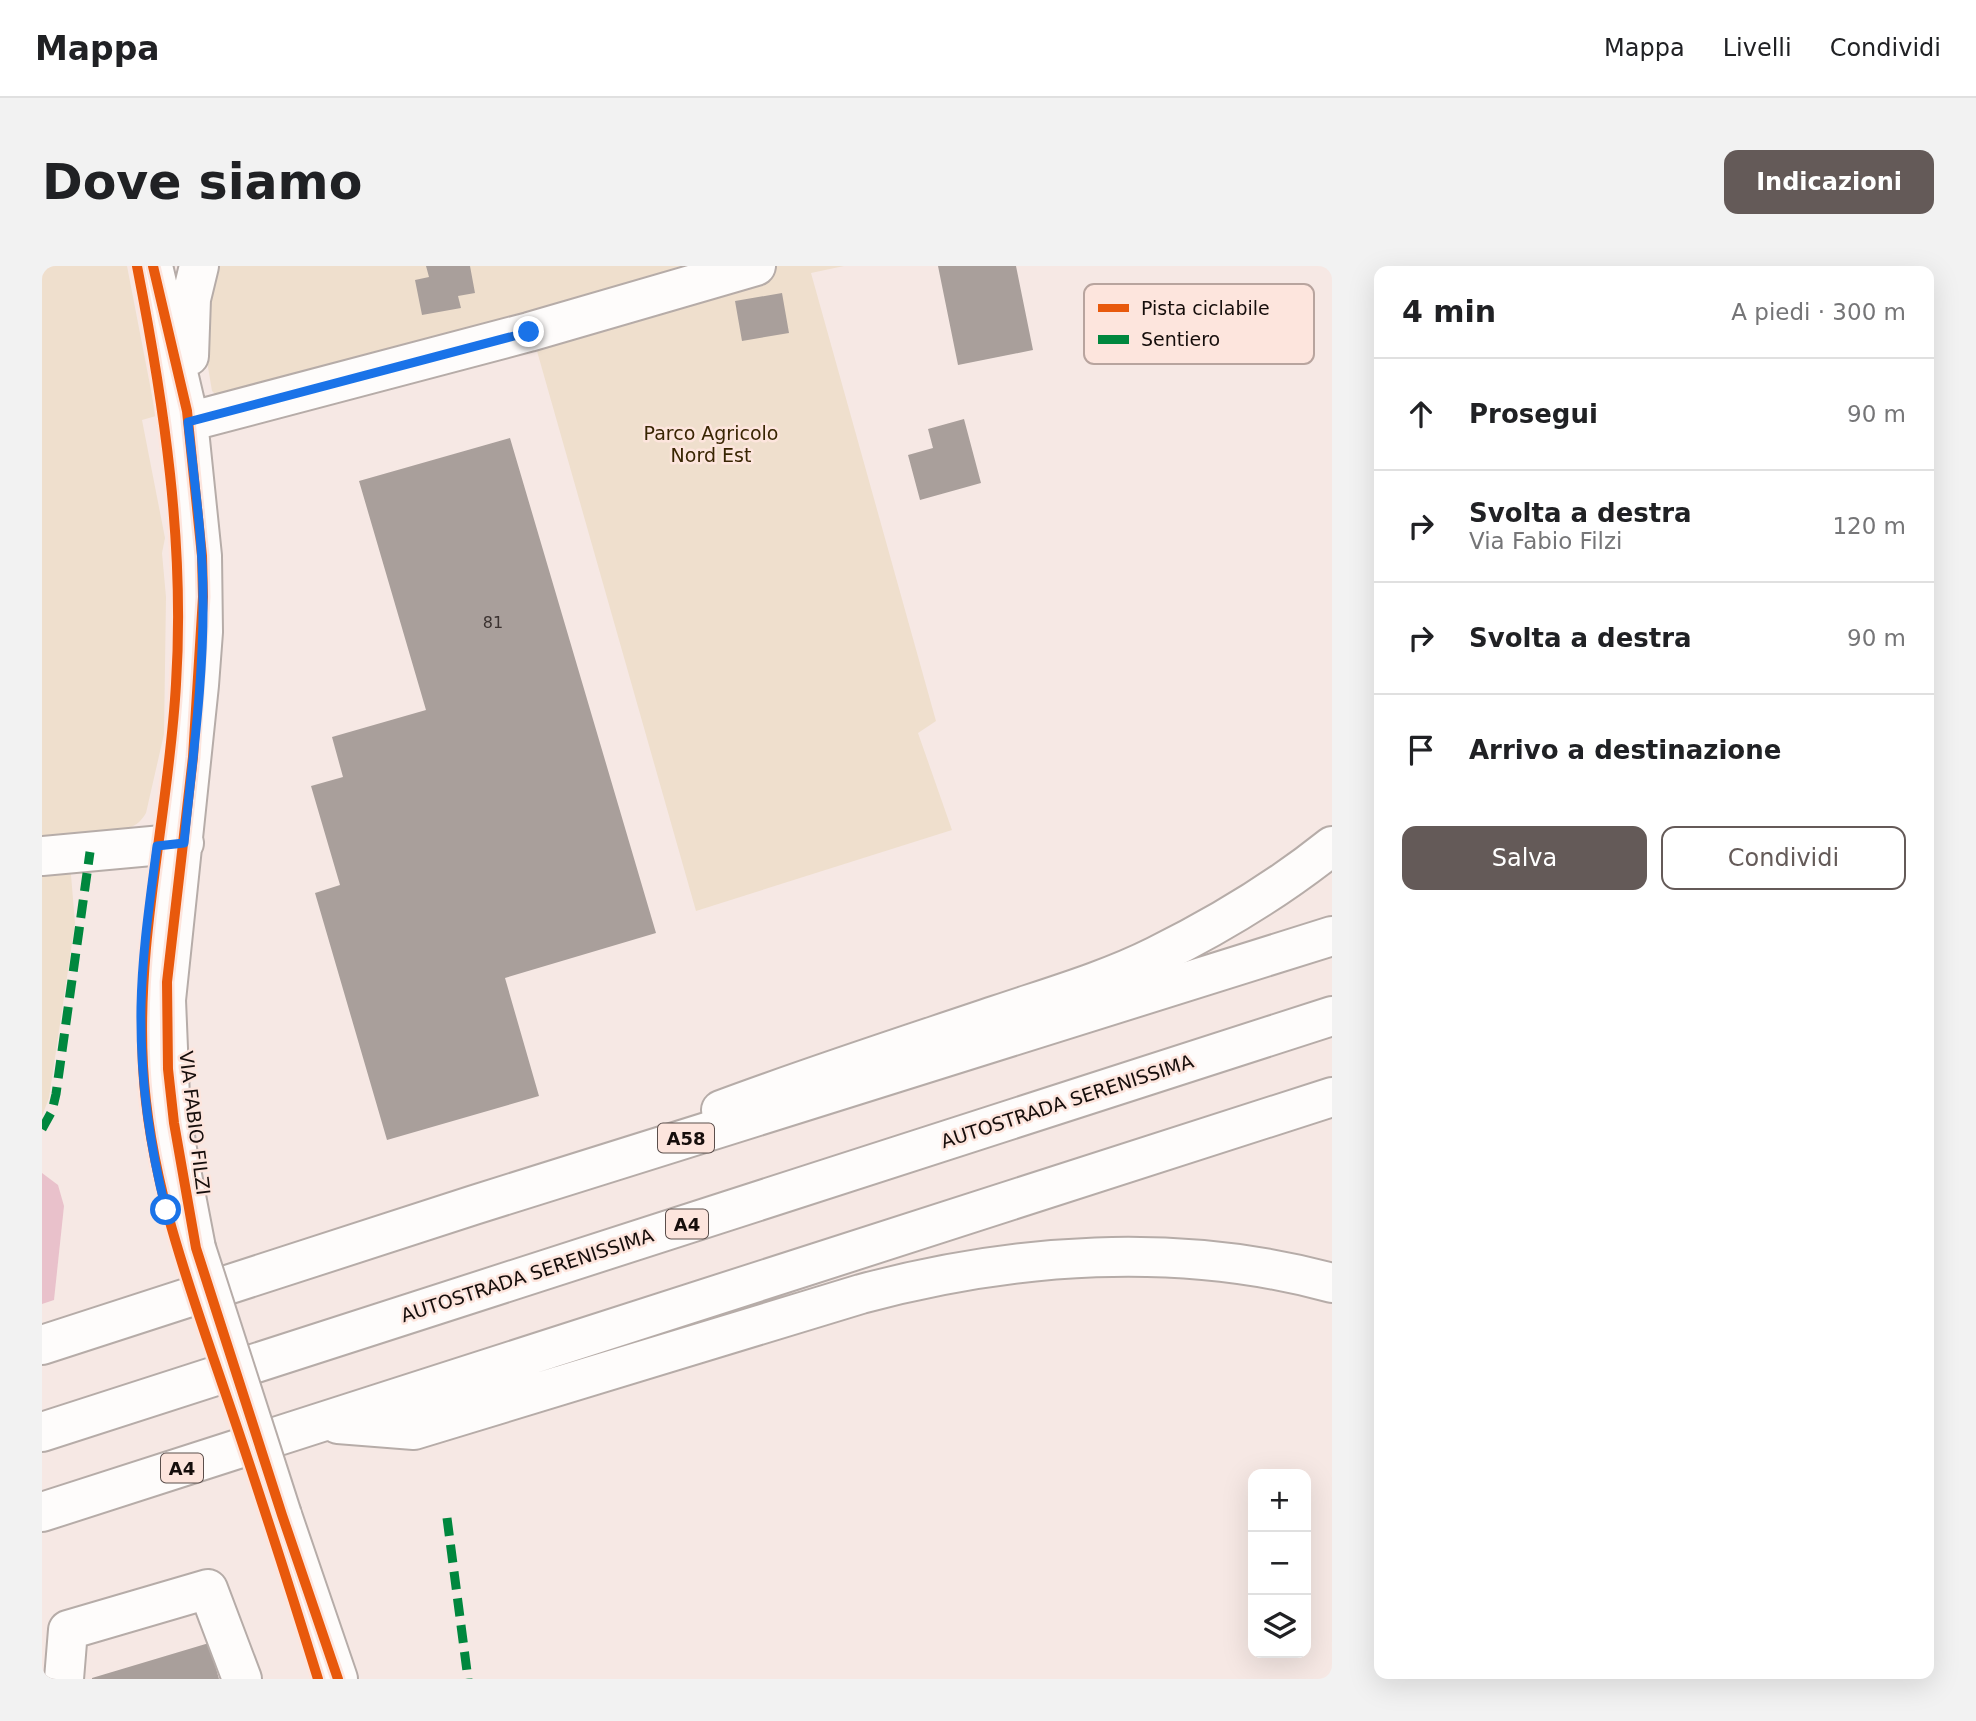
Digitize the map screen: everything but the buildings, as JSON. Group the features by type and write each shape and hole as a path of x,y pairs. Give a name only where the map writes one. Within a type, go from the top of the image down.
{"main road":[{"name":"VIA FABIO FILZI","path":"153,266 188,416"},
{"name":"VIA FABIO FILZI","path":"199,266 191,299 188,416 202,556 203,597 199,685 166,1000 168,1069 176,1144 196,1248 338,1679"},
{"path":"188,416 529,332 756,266"},
{"path":"42,856 184,843"},
{"path":"474,1205 792,1084 1095,981 1155,957 1253,903 1289,880 1332,846"},
{"name":"A58","path":"42,1345 474,1205 1332,936"},
{"name":"AUTOSTRADA SERENISSIMA","path":"42,1432 1332,1016"},
{"name":"A4","path":"42,1513 1332,1097"},
{"path":"322,1423 414,1430 861,1294 924,1278 1014,1263 1119,1257 1171,1259 1275,1271 1332,1283"},
{"path":"64,1679 68,1630 208,1589 242,1679"}],"green space":[{"path":"42,266 127,266 156,416 142,420 165,538 162,553 166,597 164,734 146,813 137,824 66,867 71,875 75,923 49,1098 42,1116"},
{"name":"Parco Agricolo Nord Est","path":"217,266 844,266 811,273 936,721 918,733 952,830 696,911 533,337 224,402 212,391 205,349 204,304"}],"shaded area":[{"path":"42,1173 58,1185 64,1206 54,1300 42,1304"}],"marked path":[{"path":"42,1129 52,1111 56,1094 90,852"},
{"path":"447,1518 468,1679"}],"cycle path":[{"path":"137,266 164,422 178,579 176,684 172,732 144,970 143,1066 147,1108 153,1149 172,1230 318,1679"},
{"path":"153,266 187,411 202,556 203,597 193,757 167,982 168,1069 174,1123 196,1248 338,1679"}],"route":[{"path":"166,1210 148,1117 141,1007 157,846 184,843 199,685 203,632 202,556 188,422 529,332"}]}
